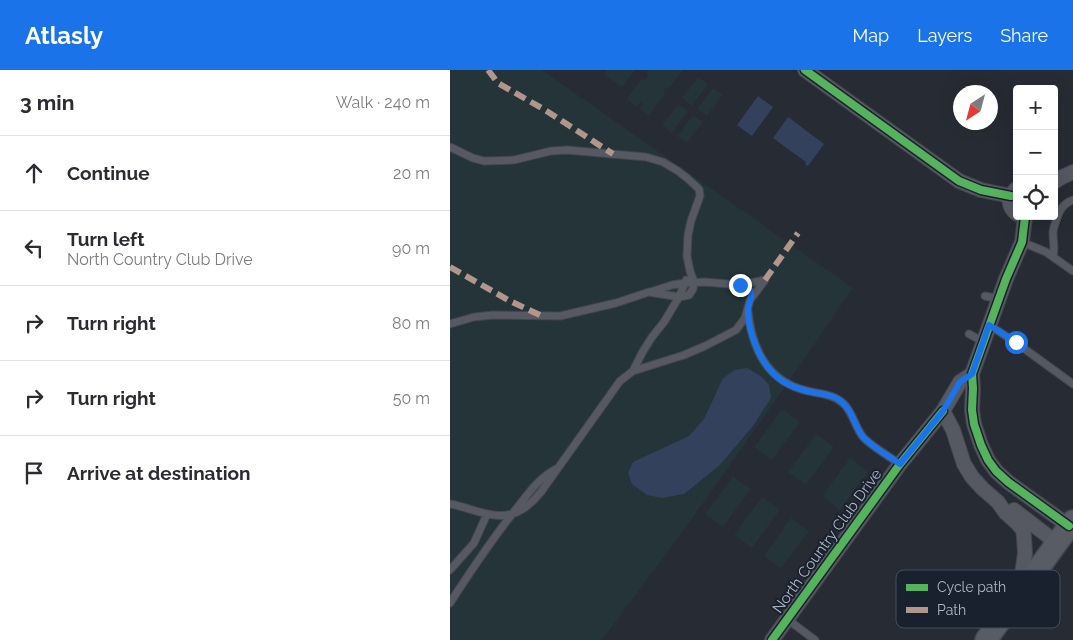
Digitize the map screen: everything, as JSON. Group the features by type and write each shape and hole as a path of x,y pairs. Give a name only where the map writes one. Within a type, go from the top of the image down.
{"main road":[{"path":"1038,570 1067,530"},
{"path":"986,640 995,628"}],"street":[{"path":"805,70 959,181 981,190 1013,192"},
{"path":"1058,179 1073,172"},
{"path":"1013,196 1010,206 1013,211"},
{"name":"North Country Club Drive","path":"1023,220 1022,242 972,374 972,410 974,424 983,452 996,471 1067,530"},
{"name":"North Country Club Drive","path":"772,640 900,464 943,411 960,382 972,374"},
{"path":"943,411 953,430 964,464 970,474 1022,530 1025,553 1023,570"},
{"path":"953,430 974,424"},
{"path":"970,474 989,462"},
{"path":"998,502 1067,530"}],"lane":[{"path":"450,148 484,161 514,160 551,151 575,150 646,157 671,166 687,178 700,192 688,235 687,250 690,271 694,282 692,292 685,296 650,292"},
{"path":"1053,257 1055,248 1053,232 1058,213 1070,200 1073,200"},
{"path":"1022,242 1046,252 1073,271"},
{"path":"633,371 647,344 664,322 679,296 690,271"},
{"path":"450,603 503,520 526,507 541,492 620,381 633,371 684,355 736,330 744,318 752,298 765,280 740,285"},
{"path":"450,324 474,317 493,315 560,316 616,303 666,286 694,282 740,285 750,291 752,298"},
{"path":"984,296 999,299"},
{"path":"748,308 749,326 758,352 773,374 801,390 827,394 844,403 865,439 900,464"},
{"path":"989,325 1016,342 1073,384"},
{"path":"969,334 984,342"},
{"path":"450,504 503,520"},
{"path":"450,570 474,543 487,514"},
{"path":"787,619 815,640"}],"shaded area":[{"path":"450,70 542,70 853,288 684,530 602,640 450,640"},
{"path":"607,70 635,70 622,87 604,75"},
{"path":"648,70 683,70 669,89 667,87 663,92 665,94 649,116 640,109 643,104 641,101 636,107 626,99 642,78 645,80 649,75 646,72"},
{"path":"698,77 708,84 692,106 682,98"},
{"path":"713,88 723,95 707,116 697,109"},
{"path":"678,104 688,111 672,133 662,125"},
{"path":"693,115 703,122 687,143 677,136"},
{"path":"782,409 800,422 772,460 754,447"},
{"path":"816,434 834,447 806,485 788,472"},
{"path":"850,458 868,472 840,510 822,496"},
{"path":"733,476 751,489 723,527 705,514"},
{"path":"762,497 780,510 752,548 734,535"},
{"path":"791,518 809,531 781,569 764,556"}],"water":[{"path":"758,96 773,107 752,136 737,125"},
{"path":"788,117 824,144 808,166 805,164 806,162 773,138"},
{"path":"747,368 762,377 769,385 771,398 752,427 720,465 684,494 662,498 647,495 632,484 628,473 633,462 689,436 704,419 723,378 735,370"}],"marked path":[{"path":"488,70 498,83 545,110 613,154"},
{"path":"765,280 798,233"},
{"path":"450,267 510,301 542,316"}],"cycle path":[{"path":"805,70 959,181 981,190 1011,196"},
{"path":"1025,220 1022,242 1006,279 972,374 974,424 988,460 996,471 1008,482 1069,526"},
{"path":"772,640 900,464 943,411"}],"route":[{"path":"740,285 750,291 752,298 748,308 749,326 758,352 769,370 779,379 801,390 827,394 844,403 865,439 900,464 943,411 960,382 972,374 989,325 1016,342"}]}
